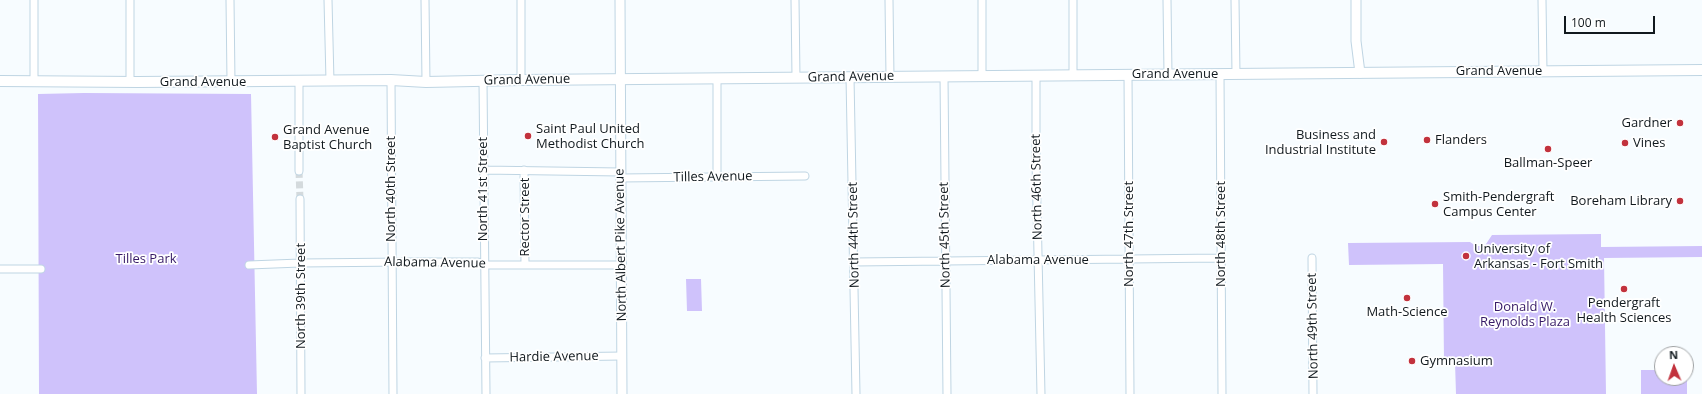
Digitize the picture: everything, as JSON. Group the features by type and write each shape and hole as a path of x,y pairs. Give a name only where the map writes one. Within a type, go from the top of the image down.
{"main road":[{"name":"Grand Avenue","path":"0,81 34,80 130,82 391,80 426,82 796,77 1702,70"}],"street":[{"path":"34,0 34,80"},
{"path":"130,0 130,82"},
{"path":"230,0 231,81"},
{"path":"328,0 330,81"},
{"path":"425,0 426,82"},
{"path":"520,0 521,80"},
{"name":"North Albert Pike Avenue","path":"620,0 619,79 622,394"},
{"path":"796,0 796,77"},
{"path":"889,0 890,77"},
{"path":"982,0 982,76"},
{"path":"1073,0 1073,75"},
{"path":"1167,0 1168,74"},
{"path":"1235,0 1236,74"},
{"path":"1356,0 1356,41 1360,73"},
{"path":"1542,0 1543,71"},
{"name":"North 47th Street","path":"1128,74 1130,394"},
{"name":"North 48th Street","path":"1220,74 1222,394"},
{"name":"North 46th Street","path":"1036,75 1040,394"},
{"name":"North 45th Street","path":"944,76 947,394"},
{"name":"North 44th Street","path":"850,77 856,394"},
{"path":"717,78 717,177"},
{"name":"North 40th Street","path":"391,80 393,394"},
{"path":"299,81 299,171"},
{"name":"North 41st Street","path":"483,81 486,394"},
{"name":"Tilles Avenue","path":"483,170 524,170 620,175 717,177 805,176"},
{"name":"Rector Street","path":"524,170 525,265"},
{"name":"North 39th Street","path":"300,199 301,394"},
{"name":"Alabama Avenue","path":"854,262 1221,258"},
{"name":"North 49th Street","path":"1312,258 1313,394"},
{"name":"Alabama Avenue","path":"249,265 300,263 478,262 484,264 525,265 621,265"},
{"path":"0,269 41,269"},
{"name":"Hardie Avenue","path":"485,358 622,356"}],"green space":[{"name":"Tilles Park","path":"38,94 251,94 257,394 39,394"},
{"name":"Donald W. Reynolds Plaza","path":"1601,234 1601,247 1702,246 1702,257 1604,258 1606,394 1456,394 1455,362 1444,362 1443,264 1349,265 1348,243 1470,242 1476,246 1481,246 1486,244 1492,235"},
{"path":"686,279 701,279 702,311 687,311"},
{"path":"1641,370 1654,370 1654,386 1687,386 1687,394 1641,394"}],"tunnel":[{"path":"299,171 300,199"}],"place":[{"name":"Gardner","path":"1680,123"},
{"name":"Saint Paul United Methodist Church","path":"528,136"},
{"name":"Grand Avenue Baptist Church","path":"275,137"},
{"name":"Flanders","path":"1427,140"},
{"name":"Business and Industrial Institute","path":"1384,142"},
{"name":"Vines","path":"1625,143"},
{"name":"Ballman-Speer","path":"1548,149"},
{"name":"Boreham Library","path":"1680,201"},
{"name":"Smith-Pendergraft Campus Center","path":"1435,204"},
{"name":"University of Arkansas - Fort Smith","path":"1466,256"},
{"name":"Pendergraft Health Sciences","path":"1624,289"},
{"name":"Math-Science","path":"1407,298"},
{"name":"Gymnasium","path":"1412,361"}]}
